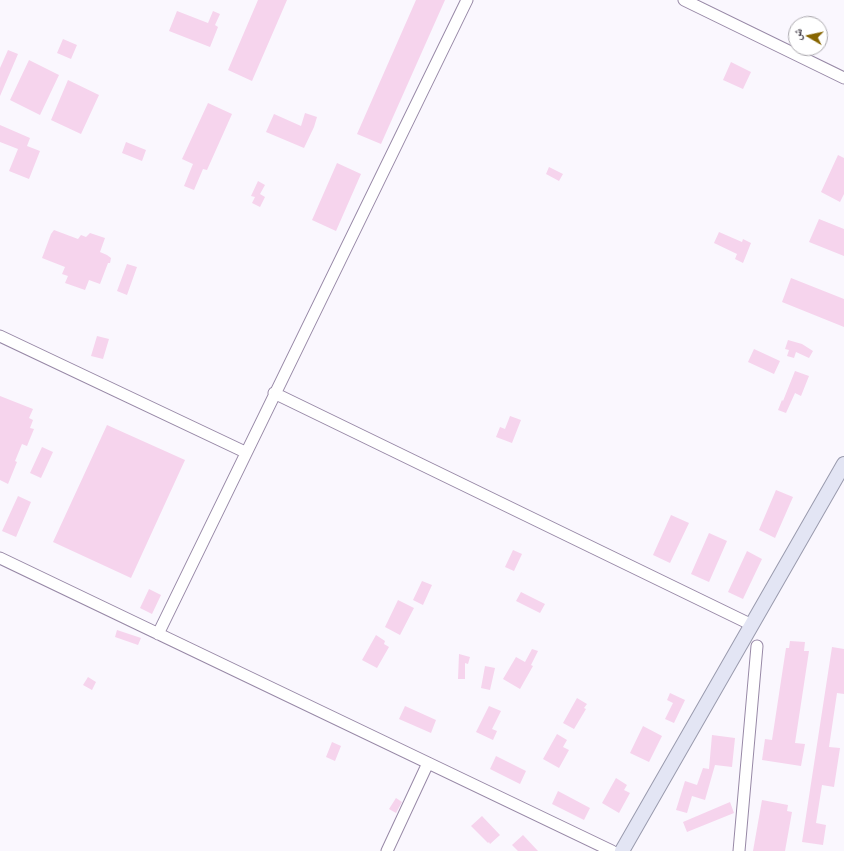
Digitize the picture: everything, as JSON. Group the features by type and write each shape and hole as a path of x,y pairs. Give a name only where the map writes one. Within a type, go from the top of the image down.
{"main road":[{"path":"622,851 844,464"}],"lane":[{"path":"158,634 245,452 467,0"},
{"path":"684,0 844,78"},
{"path":"0,336 245,452"},
{"path":"274,393 752,625"},
{"path":"0,558 612,851"},
{"path":"739,851 757,646"},
{"path":"387,851 428,763"}],"building":[{"path":"258,0 287,0 252,81 228,70"},
{"path":"416,0 445,0 381,144 357,134"},
{"path":"177,11 208,23 213,11 220,14 215,25 218,27 210,47 169,31"},
{"path":"63,39 77,45 71,59 57,53"},
{"path":"8,50 18,54 0,96 0,68"},
{"path":"29,60 59,75 40,115 10,100"},
{"path":"731,62 751,72 743,89 723,80"},
{"path":"68,80 99,95 81,134 51,120"},
{"path":"208,103 232,114 207,170 203,169 194,190 184,186 193,164 182,159"},
{"path":"305,113 317,117 304,148 266,132 274,114 301,126"},
{"path":"0,125 30,138 27,146 40,151 29,179 9,171 18,149 0,142"},
{"path":"126,142 146,150 142,161 122,153"},
{"path":"838,155 844,158 844,194 840,202 821,192"},
{"path":"337,163 361,174 336,231 312,220"},
{"path":"549,167 563,174 559,181 546,174"},
{"path":"258,181 265,185 260,194 265,197 260,207 252,203 255,197 251,196"},
{"path":"819,219 844,229 844,256 809,242"},
{"path":"54,230 78,239 81,235 86,237 90,233 105,238 100,252 111,258 100,284 89,280 85,290 65,283 68,276 62,274 65,267 42,258"},
{"path":"719,232 742,242 743,239 751,243 743,263 735,259 737,254 714,243"},
{"path":"127,264 137,267 127,295 117,291"},
{"path":"791,278 844,299 844,327 782,302"},
{"path":"97,336 109,339 103,359 91,356"},
{"path":"788,340 802,344 813,351 809,358 796,352 794,358 787,356 789,350 785,349"},
{"path":"754,349 780,361 774,374 748,362"},
{"path":"795,371 809,376 801,396 795,393 786,413 778,410"},
{"path":"0,396 33,409 29,418 33,420 30,428 34,429 27,446 22,444 15,461 17,462 8,484 0,480"},
{"path":"510,416 521,420 512,443 496,437 500,427 505,429"},
{"path":"107,425 185,460 131,578 53,542"},
{"path":"42,447 53,452 41,478 30,473"},
{"path":"776,490 793,497 775,538 759,530"},
{"path":"18,496 31,502 16,537 2,531"},
{"path":"671,515 689,523 670,563 653,555"},
{"path":"709,533 727,541 709,582 691,574"},
{"path":"513,550 522,554 514,571 505,567"},
{"path":"747,551 762,559 743,599 728,592"},
{"path":"422,581 432,585 423,605 413,600"},
{"path":"149,589 161,595 152,614 140,608"},
{"path":"521,592 545,604 540,613 516,601"},
{"path":"398,600 414,608 400,635 385,627"},
{"path":"117,630 141,638 138,645 115,637"},
{"path":"376,635 385,641 384,644 389,647 377,668 362,660"},
{"path":"790,641 805,642 804,651 809,651 795,743 805,744 801,766 762,760 765,739 772,740 786,648 789,648"},
{"path":"832,647 844,649 844,694 837,693 829,747 840,748 834,787 822,785 816,823 826,825 823,845 802,842"},
{"path":"532,649 538,651 531,665 533,666 520,689 503,679 516,657 525,662"},
{"path":"459,654 470,657 468,664 465,663 465,679 458,679"},
{"path":"485,666 495,668 490,690 481,688"},
{"path":"88,677 96,682 92,690 83,685"},
{"path":"670,693 685,700 674,723 665,719 673,703 667,700"},
{"path":"577,698 587,704 584,708 586,709 574,729 563,723"},
{"path":"405,706 436,720 431,733 399,719"},
{"path":"489,706 501,711 492,729 497,731 493,740 476,732"},
{"path":"643,726 662,736 649,762 630,753"},
{"path":"557,734 567,740 563,747 569,750 559,768 543,759"},
{"path":"712,735 735,738 732,767 715,765 705,800 692,796 687,813 676,810 685,781 697,785 703,768 709,769"},
{"path":"332,742 341,746 335,761 326,757"},
{"path":"496,756 526,771 520,784 490,769"},
{"path":"616,778 627,785 624,790 630,793 619,813 602,803"},
{"path":"558,791 590,808 584,820 552,804"},
{"path":"396,798 402,802 396,813 389,809"},
{"path":"762,800 788,805 787,811 792,812 785,851 753,851"},
{"path":"730,802 734,813 687,832 683,822"},
{"path":"482,816 500,835 490,844 471,826"},
{"path":"523,835 538,851 518,851 512,845"}]}
